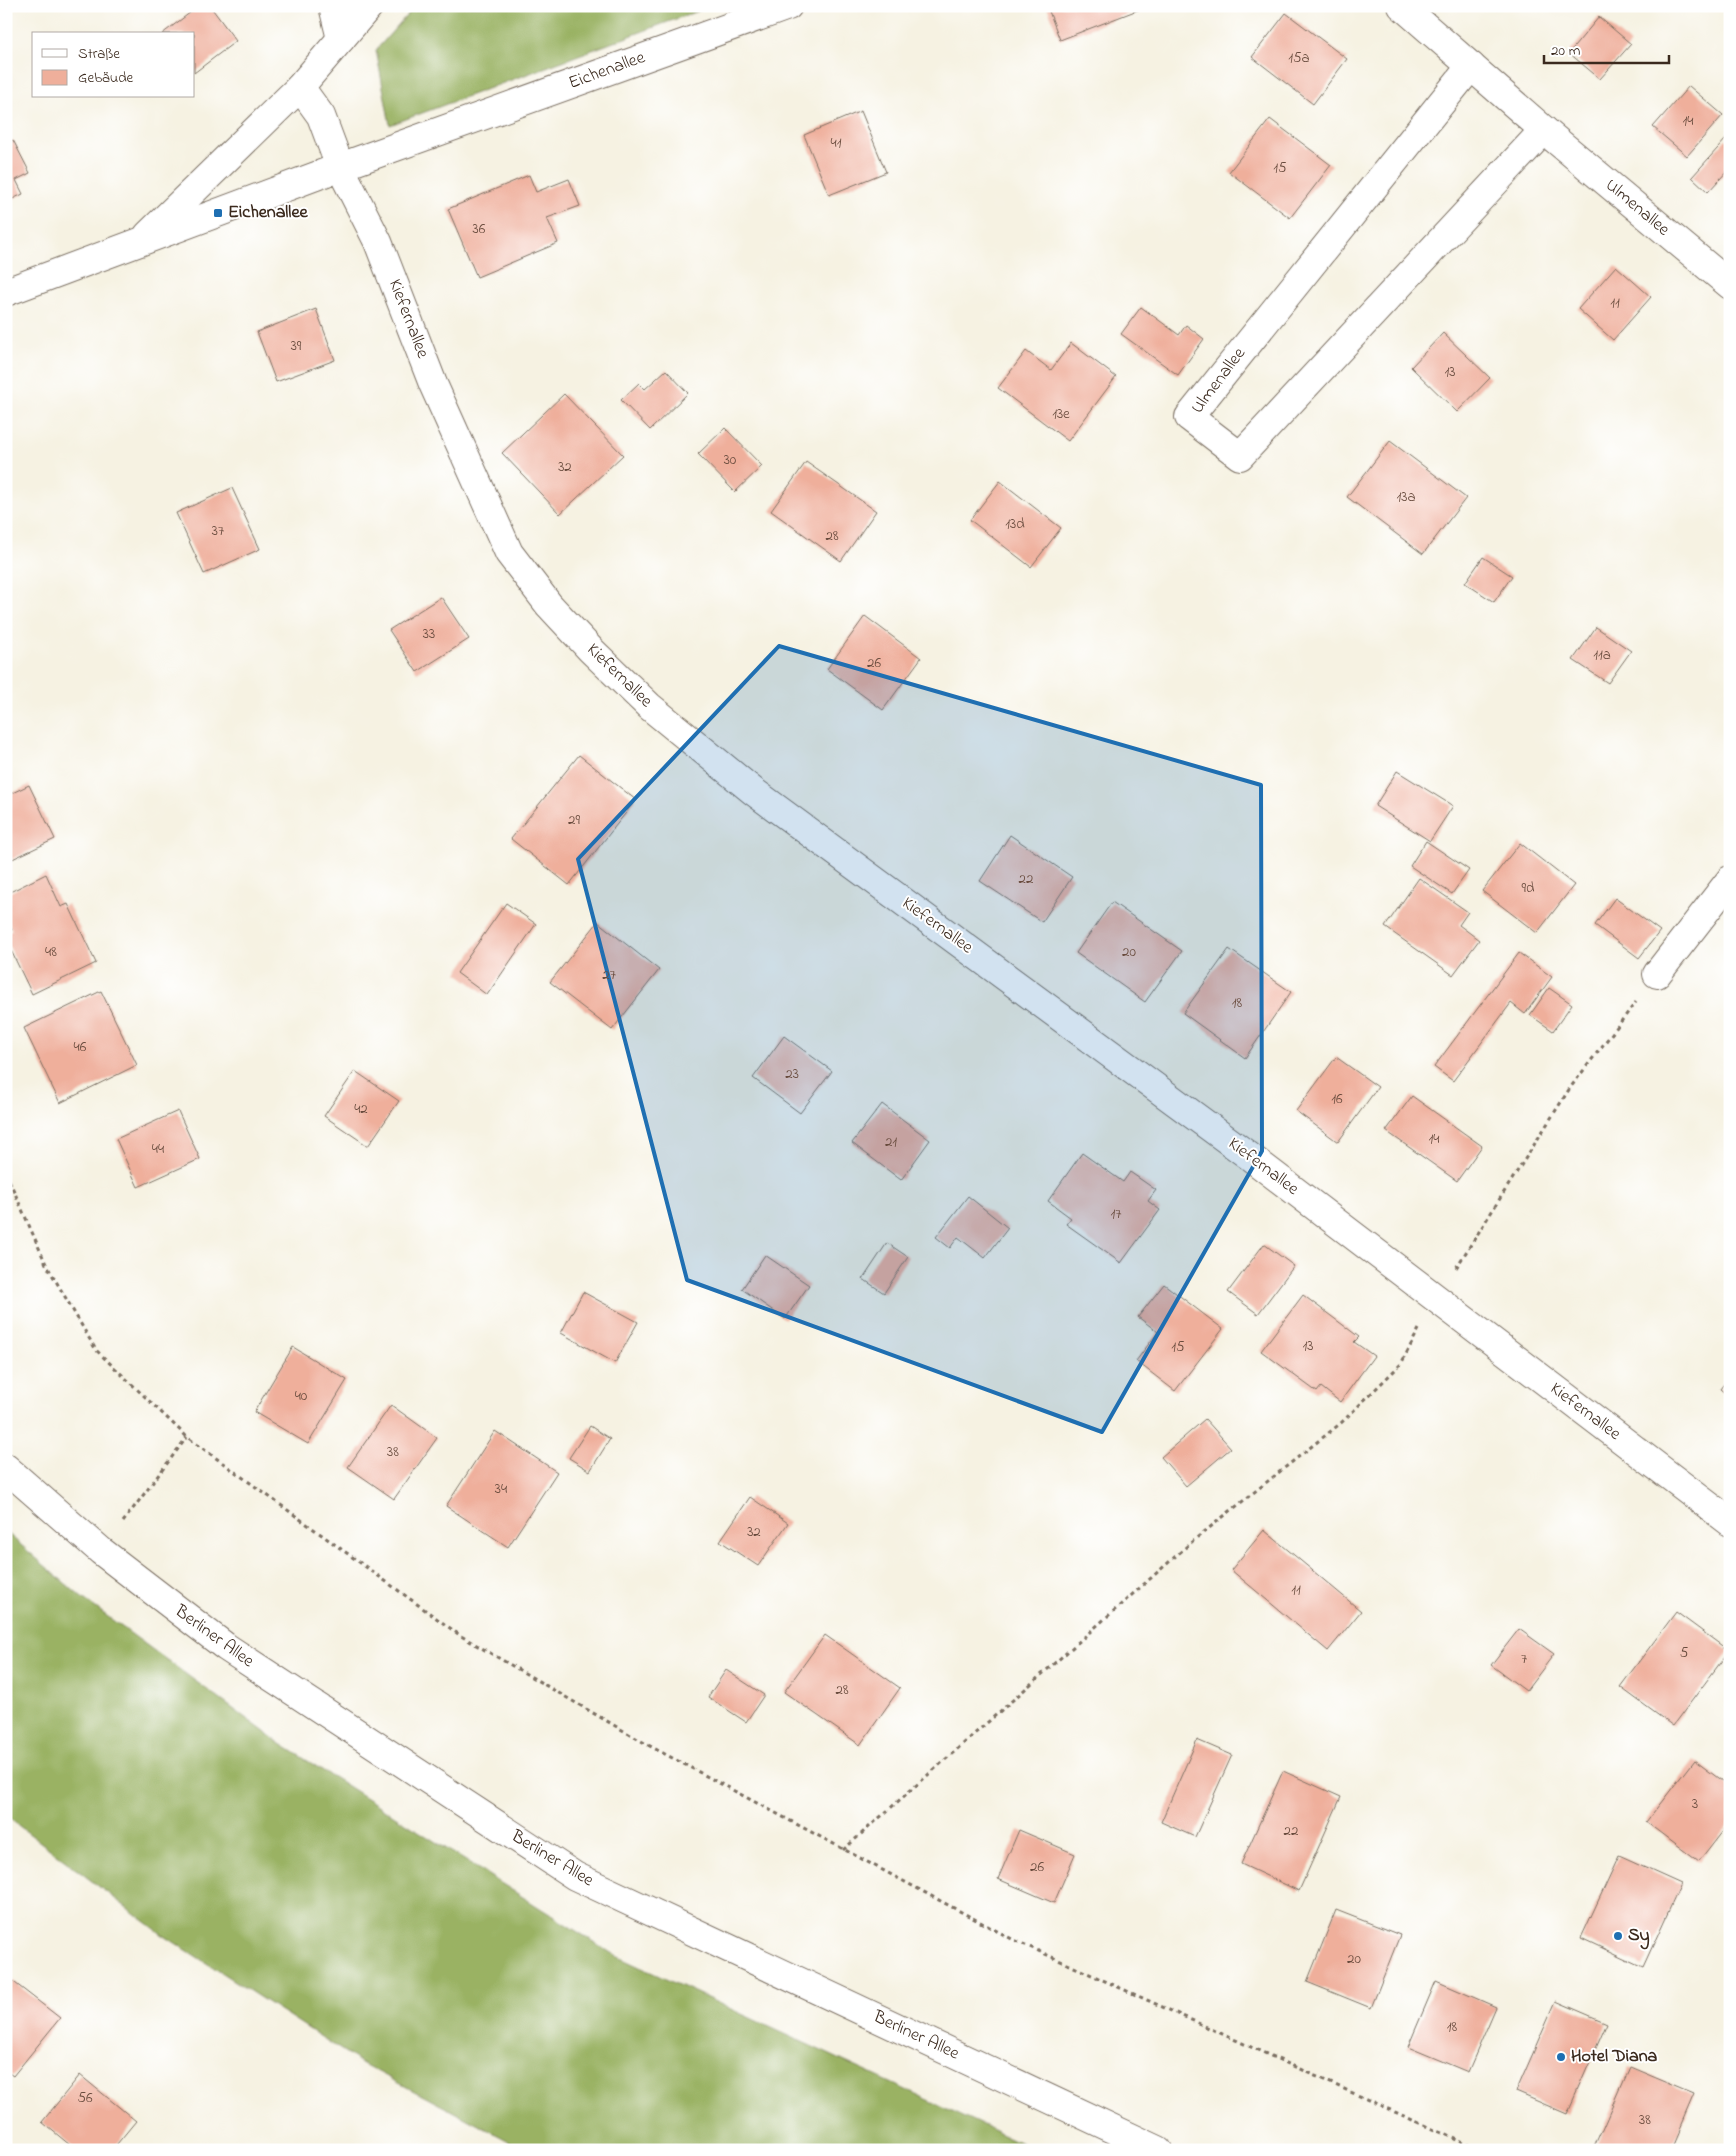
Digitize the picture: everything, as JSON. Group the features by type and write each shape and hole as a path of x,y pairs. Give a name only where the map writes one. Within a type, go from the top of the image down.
{"street":[{"path":"333,6 341,39"},
{"name":"Eichenallee","path":"140,243 300,87 369,6"},
{"name":"Eichenallee","path":"6,292 340,167 788,6"},
{"name":"Ulmenallee","path":"1402,6 1544,130 1730,285"},
{"name":"Ulmenallee","path":"1471,66 1189,417 1240,456 1544,130"},
{"path":"300,87 321,116 340,167"},
{"name":"Kiefernallee","path":"340,167 378,242 433,384 509,553 549,604 591,650 649,706 753,791 1249,1156 1730,1522"},
{"path":"1657,974 1730,880"},
{"name":"Berliner Allee","path":"7,1471 102,1551 226,1648 575,1876 1158,2150"}],"path":[{"path":"843,1850 1194,1540 1341,1424 1401,1364 1437,1298 1570,1088 1657,974"},
{"path":"6,1173 46,1264 96,1350 186,1437 475,1645 612,1725 1012,1939 1479,2150"},
{"path":"102,1551 186,1437"}],"highlighted area":[{"path":"779,646 1261,785 1262,1151 1102,1432 687,1280 578,859"}],"green space":[{"path":"415,6 711,6 390,125 376,50"},
{"path":"6,1532 81,1597 281,1744 616,1956 1036,2150 526,2150 363,2064 163,1935 6,1816"}],"building":[{"path":"199,6 210,6 236,41 195,72 195,32 165,32"},
{"path":"1047,6 1148,6 1060,40"},
{"path":"1286,13 1347,59 1313,104 1252,57"},
{"path":"1599,17 1631,44 1600,79 1569,53"},
{"path":"1689,86 1723,115 1687,156 1653,127"},
{"path":"861,111 886,172 829,195 804,135"},
{"path":"1270,119 1331,165 1290,218 1229,172"},
{"path":"1726,139 1730,143 1730,168 1708,192 1692,177"},
{"path":"13,140 30,173 16,180 23,194 6,202 6,144"},
{"path":"529,175 536,192 569,179 580,206 547,218 558,243 477,277 448,209"},
{"path":"1616,266 1651,297 1613,340 1578,309"},
{"path":"1141,307 1179,335 1186,325 1204,339 1178,375 1121,334"},
{"path":"316,309 335,360 276,382 257,332"},
{"path":"1443,333 1490,378 1457,412 1411,367"},
{"path":"1071,343 1116,377 1068,441 998,388 1026,351 1051,370"},
{"path":"666,370 688,393 650,430 621,400 639,383 645,389"},
{"path":"564,394 623,455 560,514 502,453"},
{"path":"725,428 762,466 735,492 698,454"},
{"path":"1390,441 1466,498 1423,554 1347,497"},
{"path":"806,462 876,511 841,561 771,511"},
{"path":"1000,481 1061,528 1031,567 970,520"},
{"path":"232,488 260,549 204,574 176,513"},
{"path":"1483,557 1512,576 1494,602 1465,583"},
{"path":"441,597 469,639 417,672 389,630"},
{"path":"865,616 921,658 883,710 827,669"},
{"path":"1596,627 1631,651 1608,683 1573,660"},
{"path":"579,755 636,800 569,885 511,839"},
{"path":"1397,771 1453,806 1430,841 1375,806"},
{"path":"29,785 55,839 6,862 6,796"},
{"path":"1010,835 1072,877 1042,922 980,881"},
{"path":"1426,841 1469,870 1452,894 1410,866"},
{"path":"1520,843 1574,885 1537,933 1482,891"},
{"path":"46,874 61,907 68,904 96,963 32,994 6,940 6,933 12,930 6,918 6,894"},
{"path":"1419,878 1468,912 1459,925 1479,940 1453,975 1385,927"},
{"path":"1615,898 1660,931 1639,958 1595,925"},
{"path":"1112,902 1182,951 1145,1002 1076,953"},
{"path":"506,903 536,924 487,995 457,973"},
{"path":"598,922 659,970 612,1030 550,982"},
{"path":"1229,949 1291,992 1245,1058 1183,1013"},
{"path":"1519,953 1552,977 1525,1014 1511,1003 1453,1081 1434,1067"},
{"path":"1549,988 1572,1004 1553,1031 1530,1015"},
{"path":"101,991 137,1065 60,1103 24,1028"},
{"path":"784,1036 832,1071 800,1113 753,1078"},
{"path":"1336,1057 1378,1087 1338,1142 1296,1111"},
{"path":"355,1071 399,1101 368,1146 324,1116"},
{"path":"1412,1096 1482,1146 1457,1181 1386,1131"},
{"path":"882,1104 930,1140 901,1180 852,1143"},
{"path":"178,1111 200,1159 138,1187 116,1139"},
{"path":"1082,1153 1123,1182 1130,1172 1156,1190 1148,1201 1160,1210 1121,1263 1066,1224 1071,1218 1048,1201"},
{"path":"968,1196 1008,1228 985,1258 958,1237 950,1248 936,1237"},
{"path":"887,1243 908,1257 884,1293 863,1279"},
{"path":"1264,1244 1294,1266 1258,1314 1228,1292"},
{"path":"765,1255 809,1285 785,1319 742,1289"},
{"path":"1164,1284 1223,1329 1175,1391 1136,1361 1158,1332 1138,1317"},
{"path":"583,1292 638,1322 615,1363 561,1333"},
{"path":"1303,1295 1359,1337 1354,1342 1374,1356 1340,1402 1321,1387 1317,1392 1261,1351"},
{"path":"293,1347 347,1380 308,1444 254,1412"},
{"path":"1730,1376 1730,1397 1720,1389"},
{"path":"391,1405 437,1438 394,1499 348,1467"},
{"path":"1205,1419 1231,1448 1186,1486 1161,1457"},
{"path":"590,1426 610,1439 590,1471 569,1458"},
{"path":"495,1431 557,1472 508,1547 446,1506"},
{"path":"750,1497 788,1523 758,1566 720,1541"},
{"path":"1264,1530 1361,1611 1328,1651 1231,1570"},
{"path":"1676,1612 1729,1651 1673,1726 1620,1687"},
{"path":"1519,1629 1554,1654 1526,1691 1491,1665"},
{"path":"825,1635 900,1688 860,1745 784,1692"},
{"path":"726,1670 764,1695 746,1722 708,1697"},
{"path":"1197,1740 1232,1755 1195,1837 1161,1822"},
{"path":"1694,1760 1730,1787 1730,1822 1699,1862 1646,1822"},
{"path":"1283,1771 1341,1797 1299,1891 1241,1864"},
{"path":"1019,1830 1075,1854 1054,1903 998,1879"},
{"path":"1619,1856 1681,1884 1643,1967 1581,1938"},
{"path":"1336,1910 1400,1935 1371,2008 1307,1982"},
{"path":"6,1976 60,2018 13,2076 6,2071"},
{"path":"1436,1981 1496,2007 1468,2072 1408,2047"},
{"name":"Hotel Diana","path":"1556,2001 1607,2023 1567,2114 1516,2092"},
{"path":"1630,2067 1694,2094 1670,2150 1602,2150 1595,2147"},
{"path":"80,2075 136,2121 112,2150 76,2150 42,2122"}],"place":[{"name":"Eichenallee","path":"218,213"},
{"name":"Sy","path":"1618,1936"},
{"name":"Hotel Diana","path":"1561,2057"}]}
